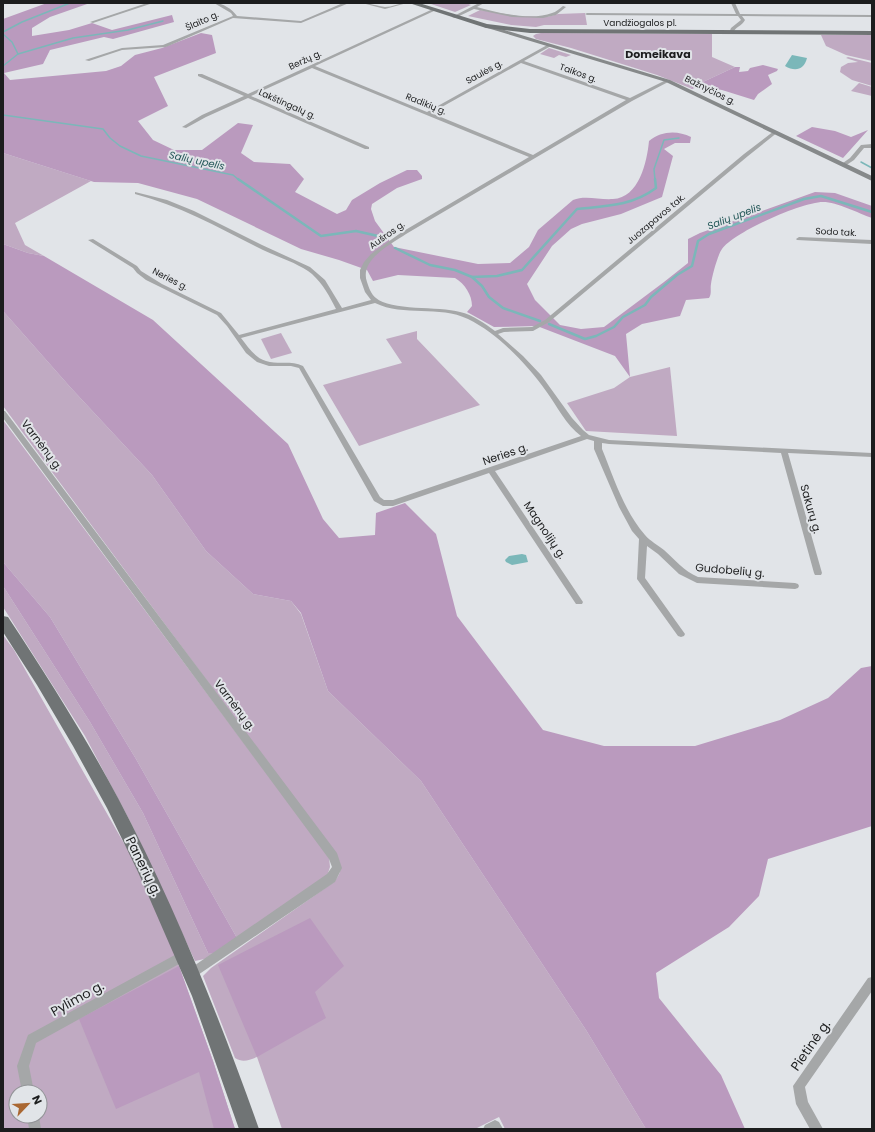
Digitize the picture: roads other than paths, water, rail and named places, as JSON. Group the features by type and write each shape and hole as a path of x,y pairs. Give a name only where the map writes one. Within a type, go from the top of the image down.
{"main road":[{"name":"Vandžiogalos pl.","path":"412,3 486,26 530,31 872,33"},
{"name":"Bažnyčios g.","path":"486,26 668,81 872,179"},
{"path":"530,31 528,36 532,40"},
{"name":"Panerių g.","path":"3,620 77,738 129,835 192,974 231,1074 249,1129"}],"street":[{"path":"92,22 151,3"},
{"path":"216,3 236,16"},
{"name":"Šlaito g.","path":"87,60 122,49 164,46 225,19 236,16 301,22 347,3"},
{"path":"364,3 379,8 385,8 405,3"},
{"path":"454,17 482,3"},
{"path":"731,33 732,29 743,21 743,18 739,15 733,3"},
{"path":"473,7 506,15 526,16 553,15 564,7"},
{"name":"Beržų g.","path":"184,127 248,95 433,10"},
{"path":"587,14 872,16"},
{"name":"Saulės g.","path":"428,113 548,45"},
{"name":"Taikos g.","path":"521,61 630,100"},
{"name":"Radikių g.","path":"311,66 533,157"},
{"name":"Lakštingalų g.","path":"200,75 367,148"},
{"name":"Aušros g.","path":"376,301 372,298 362,279 362,269 382,248 404,233 630,100 668,81"},
{"name":"Juozapavos tak.","path":"494,333 503,330 533,329 547,321 776,132"},
{"path":"843,165 852,159 863,146 872,146"},
{"path":"137,193 163,200 199,214 258,245 308,268 318,274 322,279 340,311"},
{"name":"Sodo tak.","path":"799,239 872,242"},
{"name":"Neries g.","path":"91,240 135,267 136,270 148,279 218,314 227,322 237,337 260,362 296,365 303,368 380,502 388,504 393,503 587,437"},
{"path":"237,337 376,301 385,305 435,310 464,315 479,322 494,333 539,377 578,431 587,437 609,442 872,455"},
{"name":"Varnėnų g.","path":"3,413 333,856 337,868 331,878 192,974"},
{"name":"Gudobelių g.","path":"598,440 598,449 627,515 636,531 643,539 661,552 679,571 687,577 697,580 795,586"},
{"name":"Sakurų g.","path":"784,451 818,572"},
{"name":"Magnolijų g.","path":"491,470 579,602"},
{"path":"643,539 641,579 681,634"},
{"name":"Pylimo g.","path":"26,1084 23,1066 32,1039 184,955"},
{"name":"Pietinė g.","path":"817,1129 802,1104 799,1086 872,982"},
{"path":"489,1129 495,1126 497,1129"}],"water":[{"path":"792,55 807,58 804,65 799,69 792,69 785,66"},
{"path":"522,554 526,555 528,562 512,565 505,560 509,556"}],"waterway":[{"path":"3,32 22,22 70,3"},
{"path":"18,54 73,38 128,30 163,21"},
{"path":"3,34 12,42 18,54"},
{"path":"3,66 18,54"},
{"name":"Salių upelis","path":"3,115 103,129 110,138 120,146 141,156 233,175 239,180"},
{"path":"655,180 654,169 664,140 679,138"},
{"name":"Salių upelis","path":"861,162 872,168"},
{"name":"Salių upelis","path":"238,179 321,236 356,231 378,236"},
{"path":"472,277 497,276 522,270 577,209 608,206 628,202 647,194 656,188 655,179"},
{"name":"Salių upelis","path":"549,324 585,339 596,336 614,327 623,317 645,305 651,297 677,275 692,266 698,241 709,234 804,199 821,196 872,212"},
{"name":"Salių upelis","path":"395,248 430,265 455,270 472,277"},
{"name":"Salių upelis","path":"472,277 482,286 489,297 503,308 540,321"}],"district":[{"name":"Domeikava","path":"658,54"}]}
